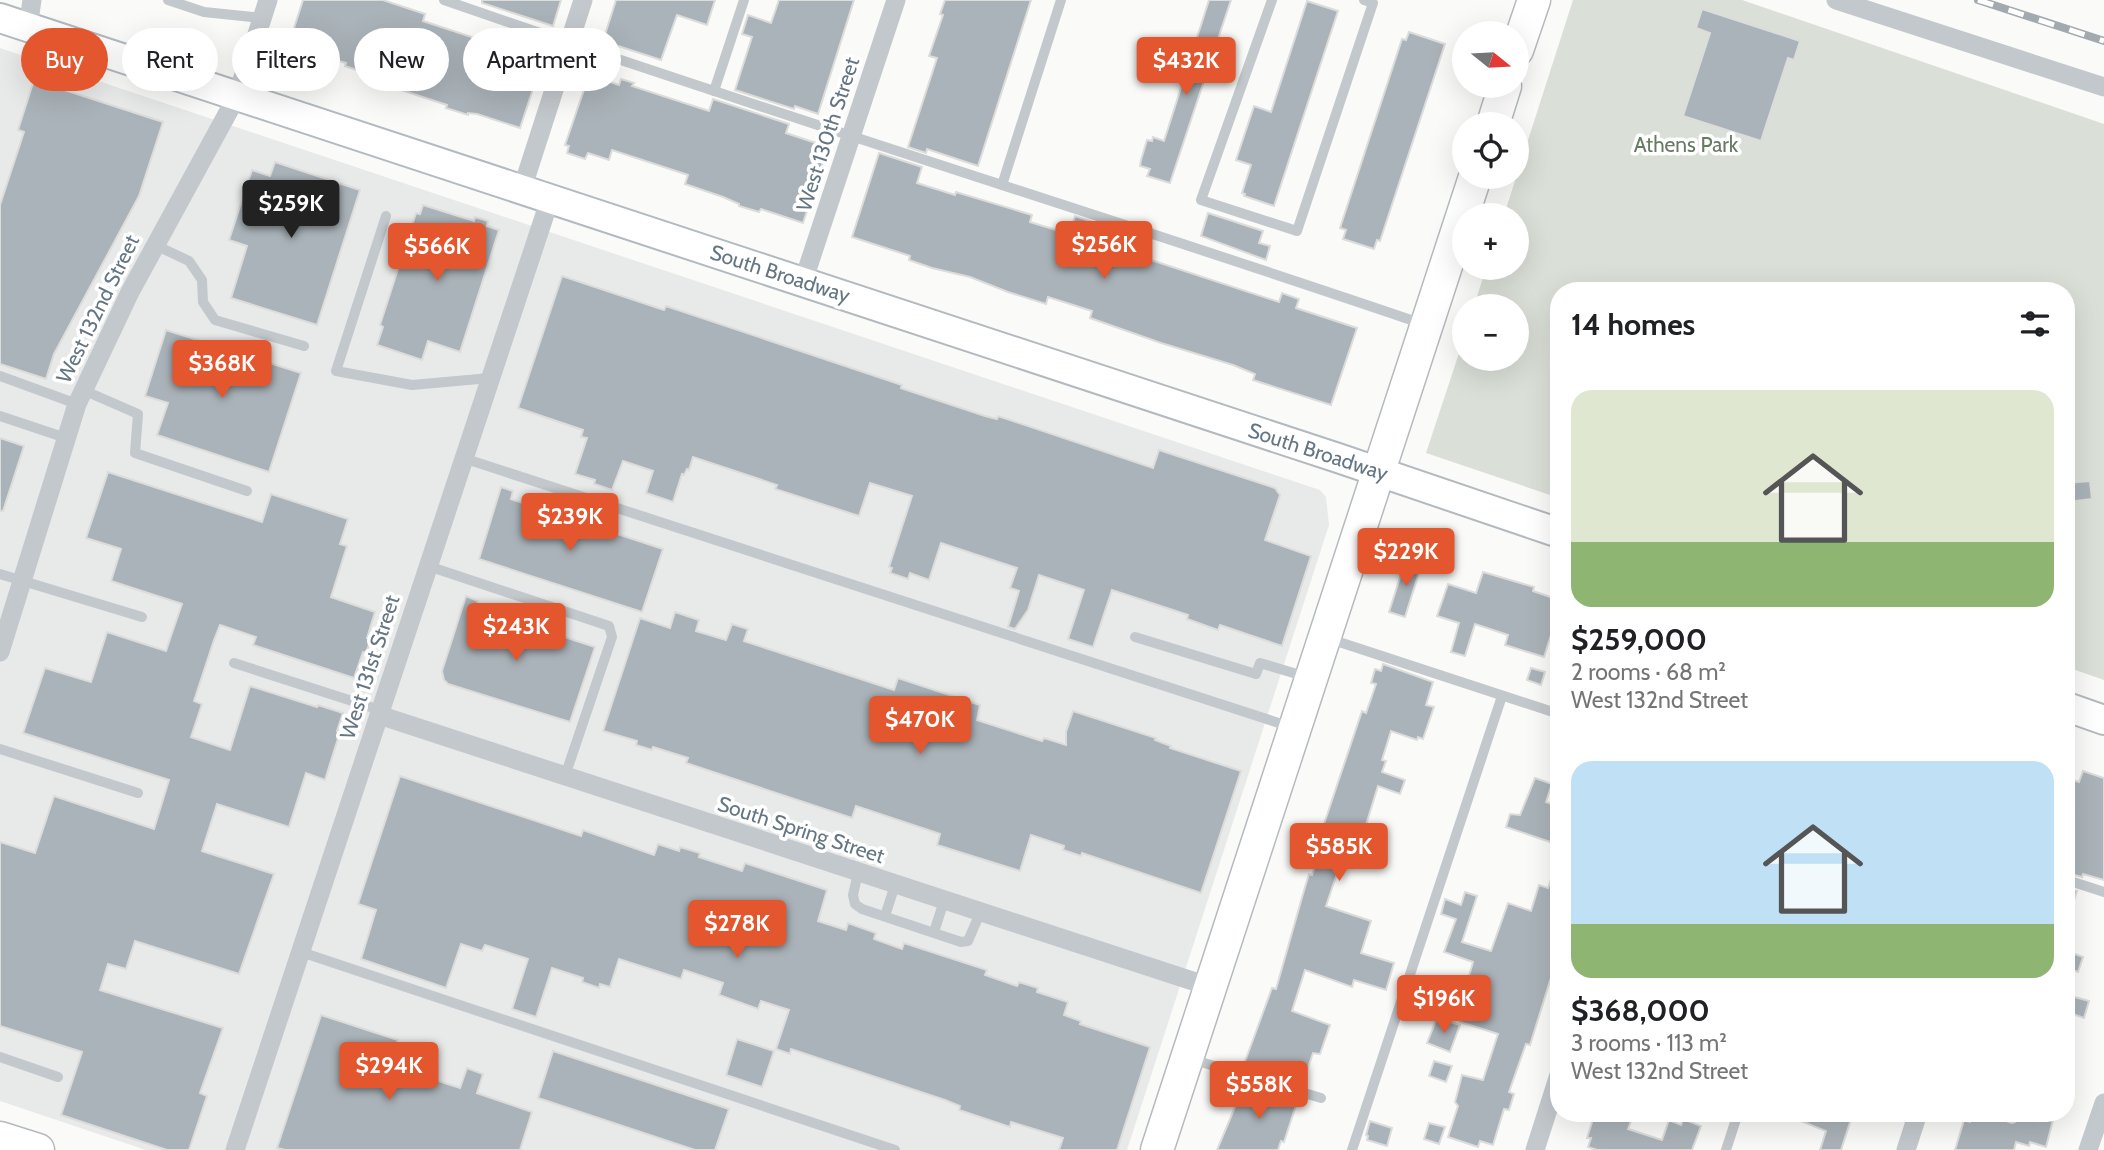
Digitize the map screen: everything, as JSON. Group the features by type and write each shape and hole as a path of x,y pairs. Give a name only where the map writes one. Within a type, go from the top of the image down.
{"main road":[{"path":"1527,21 1534,0"},
{"name":"South Broadway","path":"0,18 29,28"},
{"name":"South Broadway","path":"108,54 1550,530"},
{"path":"1157,1150 1471,189"},
{"path":"2075,710 2104,720"},
{"path":"0,1138 38,1150"}],"street":[{"path":"29,28 32,0"},
{"path":"574,28 583,0"},
{"name":"West 130th Street","path":"803,282 896,0"},
{"path":"1836,0 2104,87"},
{"name":"West 132nd Street","path":"0,652 4,625 22,581 80,397 130,292 237,96 265,9"},
{"path":"522,189 554,91"},
{"name":"West 131st Street","path":"235,1150 550,199"},
{"name":"South Spring Street","path":"379,713 858,873 1211,986"},
{"path":"1535,1150 1550,1103"},
{"path":"2088,1150 2104,1103"},
{"path":"1906,1150 1916,1122"}],"lane":[{"path":"168,0 204,12 265,9"},
{"path":"444,0 525,28"},
{"path":"714,91 744,0"},
{"path":"1002,185 1061,0"},
{"path":"1272,0 1201,200 1297,231 1373,3 1364,0"},
{"path":"621,60 1427,325"},
{"path":"386,216 337,371 412,385 490,378"},
{"path":"155,245 190,261 202,280 203,302 215,320 304,346"},
{"path":"0,376 138,414 135,453 247,491"},
{"path":"0,416 66,438"},
{"path":"463,458 1294,729"},
{"path":"428,566 609,626 612,637 565,776"},
{"path":"0,574 142,617"},
{"path":"1135,637 1256,674 1260,663 1311,678"},
{"path":"1324,637 1550,711"},
{"path":"234,663 379,713"},
{"path":"1352,1150 1502,696"},
{"path":"0,749 138,793"},
{"path":"858,873 853,895 855,904 862,909 961,942 968,941 980,912"},
{"path":"2075,883 2104,892"},
{"path":"885,916 895,885"},
{"path":"934,932 944,901"},
{"path":"300,953 895,1150"},
{"path":"0,1057 58,1077"},
{"path":"1187,1058 1321,1098"},
{"path":"1726,1150 1735,1122"}],"shaded area":[{"path":"0,48 21,55 21,91 108,91 108,84 1320,490 1326,497 1329,525 1127,1150 146,1150 0,1101"}],"green space":[{"name":"Athens Park","path":"1573,0 1742,0 2104,124 2104,680 2075,670 2075,282 1550,282 1550,495 1426,453 1453,371 1529,371 1529,294 1478,294 1482,280 1529,280 1529,203 1508,203 1512,189 1529,189 1529,137"}],"building":[{"path":"303,0 383,0 425,14 423,21 444,28 354,28 354,69 340,61 340,28 294,28"},
{"path":"482,0 561,0 553,26 482,3"},
{"path":"616,0 715,0 707,25 677,15 661,60 621,47 621,28 607,28"},
{"path":"779,0 854,0 818,114 735,90 752,37 742,34 748,15 771,23"},
{"path":"945,0 1031,0 978,166 927,149 926,153 908,147 937,58 929,56 943,15 940,14"},
{"path":"1209,0 1231,0 1170,183 1147,176 1150,169 1140,166 1141,160 1147,140 1152,141 1153,137 1164,141"},
{"path":"1307,1 1338,11 1274,206 1244,196 1242,193 1251,165 1236,160 1254,106 1271,112"},
{"path":"1702,9 1800,41 1794,60 1788,58 1761,141 1683,116 1710,33 1696,28"},
{"path":"449,30 463,34 463,91 532,91 520,128 477,114 468,115 446,108 447,105 404,91 449,91"},
{"path":"1409,32 1445,44 1380,241 1377,240 1374,249 1343,239 1346,230 1340,228 1402,39 1406,40"},
{"path":"621,79 634,83 632,86 709,111 713,99 789,124 786,133 828,147 803,223 761,209 759,212 739,206 723,197 685,184 688,175 612,150 609,160 588,153 585,159 567,153 569,146 565,145 584,91 621,91"},
{"path":"30,91 68,91 163,122 139,196 54,354 46,379 0,364 0,205 24,132 18,130"},
{"path":"879,153 922,167 917,183 1032,215 1030,222 1069,234 1075,216 1141,238 1136,255 1279,302 1282,293 1299,299 1296,308 1357,328 1331,405 1253,380 1255,374 1233,365 1090,318 1092,311 1048,297 1046,304 970,277 932,268 909,260 910,256 852,237"},
{"path":"275,162 360,190 317,325 231,298 247,246 229,240 252,170 270,176"},
{"path":"423,205 474,221 475,217 488,221 487,226 499,230 460,352 428,341 422,360 377,345 383,327 380,325 416,213 420,214"},
{"path":"1208,213 1263,231 1259,243 1270,246 1266,260 1201,236"},
{"path":"562,276 664,310 666,306 902,385 901,388 985,416 997,419 998,416 1153,468 1159,450 1275,488 1280,495 1265,540 1311,556 1282,646 1220,625 1218,630 1187,619 1188,615 1112,590 1093,647 1068,639 1084,590 1039,575 1028,610 1015,629 1008,627 1019,591 1010,588 1017,568 941,543 929,580 910,573 908,579 890,573 892,568 889,567 912,496 870,483 859,516 775,489 777,485 693,457 689,470 682,474 673,502 646,493 653,471 623,461 612,490 594,484 595,480 575,474 587,438 581,437 583,430 518,408"},
{"path":"166,330 301,373 269,472 157,435 168,403 145,396"},
{"path":"0,438 24,446 3,511 0,511"},
{"path":"108,472 262,522 271,494 348,519 340,544 347,546 331,597 375,612 367,638 371,639 366,653 363,652 354,678 253,645 256,637 220,625 214,640 194,701 202,704 191,737 230,750 250,686 343,713 325,780 306,773 289,827 217,804 202,851 274,874 239,974 135,941 126,969 108,964 100,990 223,1028 200,1093 207,1096 189,1150 167,1150 61,1115 82,1052 0,1026 0,842 35,853 54,796 154,829 169,780 23,733 45,668 91,682 107,632 166,651 182,604 111,581 121,549 86,538"},
{"path":"2090,481 2092,499 2075,501 2075,482"},
{"path":"501,487 513,491 511,499 663,549 642,612 479,559"},
{"path":"1406,558 1422,563 1405,617 1389,612"},
{"path":"1483,572 1534,587 1533,591 1550,597 1550,638 1544,657 1505,645 1508,635 1475,624 1465,656 1451,652 1459,623 1437,616 1448,584 1476,593"},
{"path":"466,596 478,601 476,608 595,647 570,722 448,684 444,680 442,671"},
{"path":"675,612 699,620 696,631 726,640 732,624 748,629 744,641 894,690 898,678 980,705 977,720 1042,741 1044,738 1066,745 1066,732 1073,711 1156,738 1155,740 1171,746 1170,748 1241,771 1201,893 1082,853 1081,856 1063,850 1064,846 1031,835 1020,871 937,845 940,834 856,806 852,818 686,763 688,758 653,747 652,750 636,745 637,741 603,731 640,618 670,628"},
{"path":"1383,664 1433,682 1426,705 1434,707 1423,739 1418,737 1417,740 1391,731 1382,760 1386,761 1382,772 1405,780 1400,794 1378,786 1365,828 1373,830 1363,862 1343,856 1326,906 1371,921 1361,953 1394,963 1386,990 1354,980 1352,987 1305,970 1292,1011 1330,1025 1320,1054 1313,1053 1302,1085 1243,1067 1272,988 1276,989 1309,874 1312,875 1325,834 1321,833 1362,711 1366,713 1376,684 1371,683 1375,669 1381,671"},
{"path":"1531,668 1545,672 1541,685 1527,680"},
{"path":"2083,771 2104,778 2104,880 2083,874 2082,877 2075,875 2075,781 2079,782"},
{"path":"400,776 581,836 583,830 654,855 658,844 679,851 680,847 700,853 699,857 742,871 745,863 827,890 818,921 846,930 848,923 876,933 874,939 902,949 904,943 987,970 985,975 1017,986 1019,982 1038,988 1037,992 1068,1002 1064,1015 1081,1021 1080,1024 1150,1047 1117,1150 1059,1150 1063,1138 1011,1122 1010,1127 959,1110 960,1106 945,1100 791,1049 790,1054 776,1049 789,1010 761,1001 758,1009 719,995 723,983 684,970 681,979 619,959 610,987 600,984 599,988 582,982 583,978 552,968 536,1017 512,1009 528,959 485,945 482,951 461,944 446,988 361,959 376,910 358,904"},
{"path":"1535,778 1550,783 1546,802 1550,803 1550,842 1506,827 1510,814 1520,815"},
{"path":"1550,882 1550,981 1530,1045 1526,1044 1509,1092 1514,1094 1509,1110 1504,1109 1493,1145 1480,1141 1478,1147 1448,1137 1458,1106 1455,1102 1462,1075 1483,1080 1498,1034 1460,1022 1473,985 1467,983 1473,962 1444,952 1456,919 1441,914 1445,899 1461,905 1465,892 1477,896 1462,942 1491,951 1508,903 1531,911 1539,885 1548,888"},
{"path":"2075,954 2083,957 2078,972 2075,971"},
{"path":"2075,997 2089,1001 2084,1018 2075,1015"},
{"path":"321,1015 398,1040 390,1065 460,1088 467,1068 483,1074 477,1093 532,1112 520,1150 277,1148"},
{"path":"1437,1018 1460,1025 1450,1052 1427,1043"},
{"path":"737,1039 774,1051 762,1087 726,1075"},
{"path":"553,1051 729,1109 715,1150 695,1150 538,1098"},
{"path":"1434,1061 1452,1066 1446,1082 1429,1076"},
{"path":"1245,1083 1298,1099 1284,1142 1281,1141 1278,1150 1217,1150"},
{"path":"1370,1121 1392,1128 1387,1146 1367,1140"},
{"path":"1592,1122 1631,1122 1628,1129 1662,1140 1668,1122 1681,1125 1682,1122 1691,1122 1701,1126 1692,1150 1597,1150 1588,1147 1591,1138 1587,1138"},
{"path":"1804,1122 1850,1122 1841,1150 1820,1150 1826,1131"},
{"path":"1963,1122 2052,1122 2046,1147 2030,1142 2029,1146 2016,1142 2014,1150 1955,1150"},
{"path":"1429,1123 1445,1127 1439,1144 1424,1139"}],"railway":[{"path":"1978,0 2104,41"}]}
